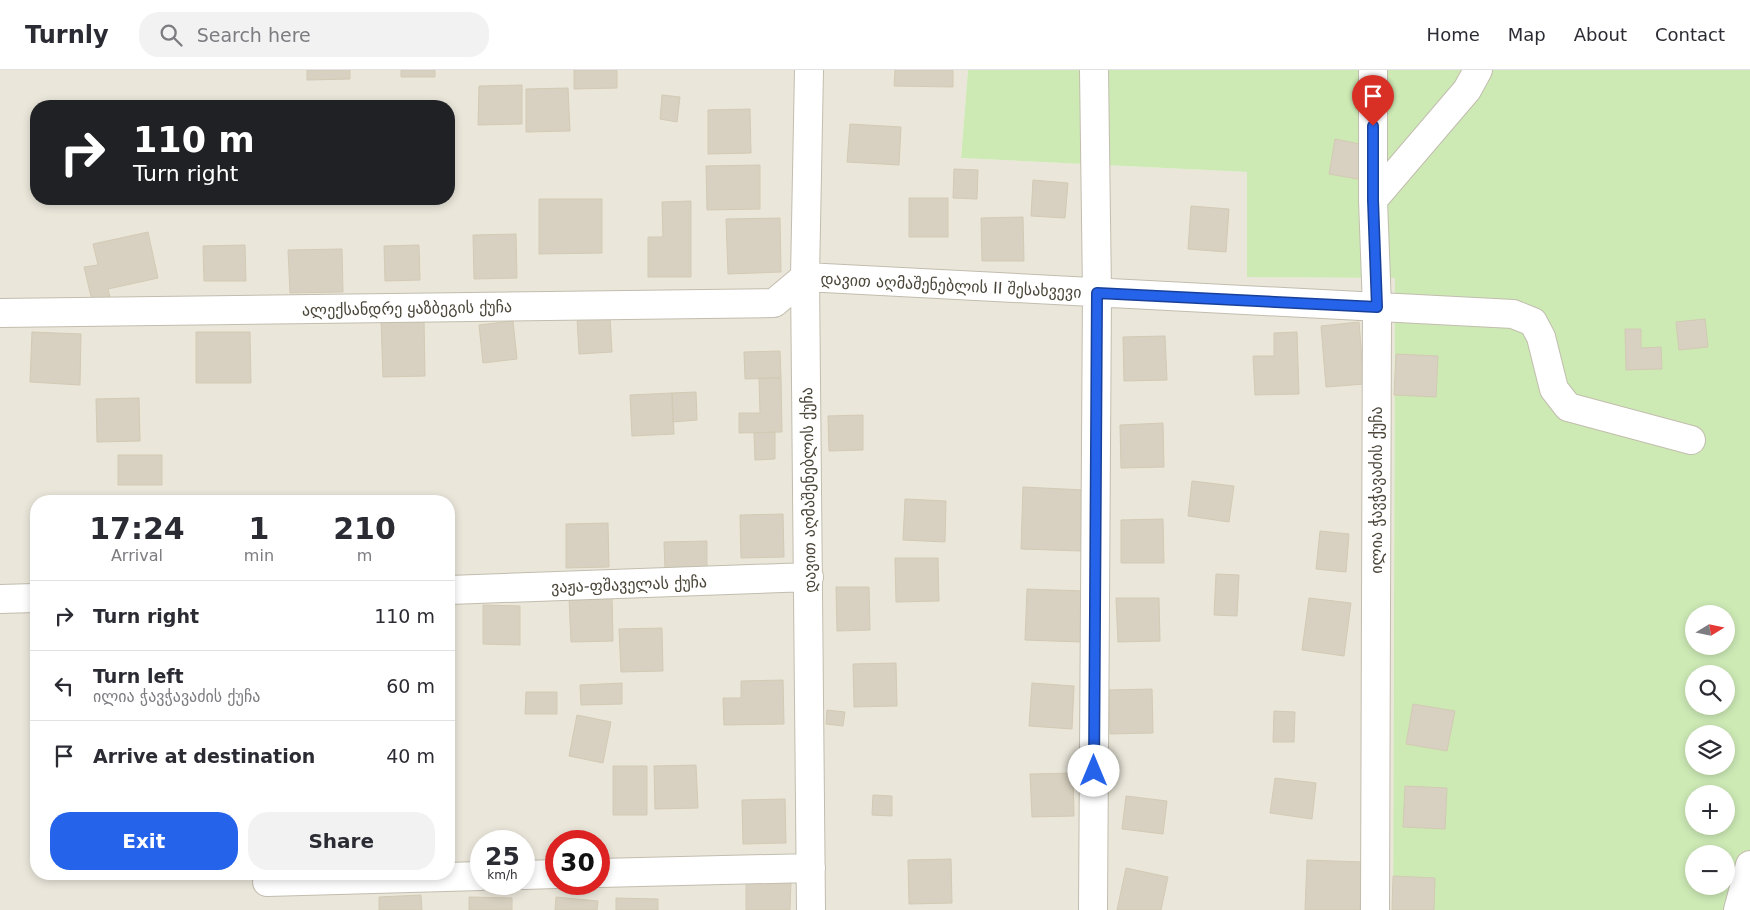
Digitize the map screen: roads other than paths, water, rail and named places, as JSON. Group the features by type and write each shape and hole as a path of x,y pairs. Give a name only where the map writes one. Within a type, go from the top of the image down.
{"street":[{"name":"დავით აღმაშენებლის ქუჩა","path":"810,70 805,277 811,910"},
{"path":"1093,910 1097,293 1094,70"},
{"name":"ილია ჭავჭავაძის ქუჩა","path":"1373,70 1373,200 1377,307 1374,910"},
{"path":"1373,200 1466,90 1478,70"},
{"name":"დავით აღმაშენებლის II შესახვევი","path":"805,277 1513,314 1533,322 1540,337 1554,389 1568,407 1691,440"},
{"name":"ალექსანდრე ყაზბეგის ქუჩა","path":"0,313 774,303 805,277"},
{"name":"ვაჟა-ფშაველას ქუჩა","path":"455,590 809,577"},
{"path":"0,599 30,598"},
{"path":"1738,910 1750,865"},
{"path":"610,873 811,868"},
{"path":"455,877 470,876"},
{"path":"267,882 338,880"}]}
